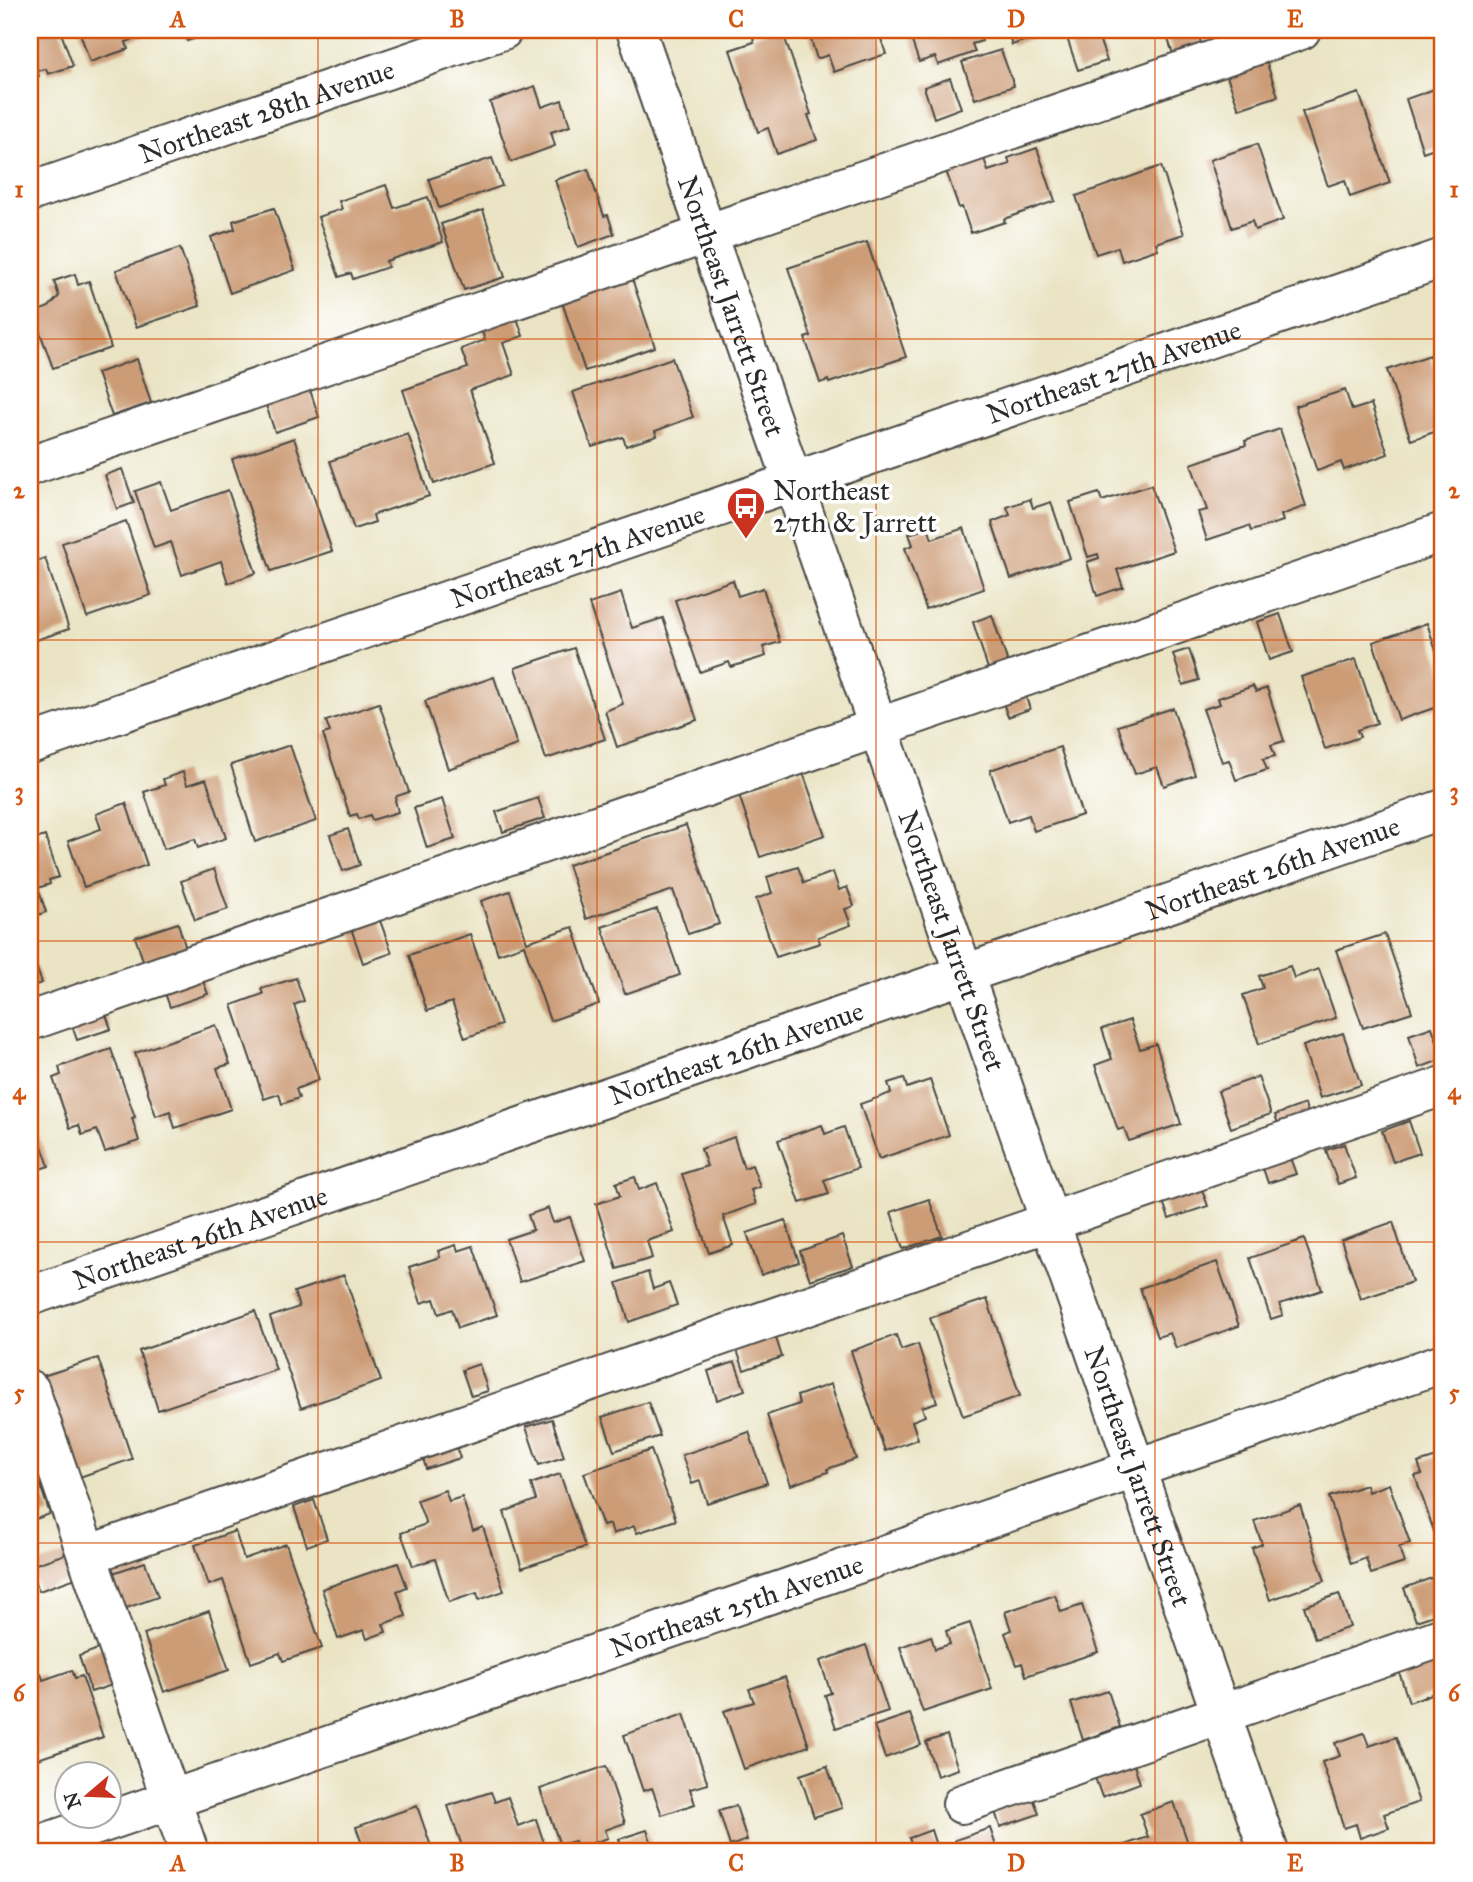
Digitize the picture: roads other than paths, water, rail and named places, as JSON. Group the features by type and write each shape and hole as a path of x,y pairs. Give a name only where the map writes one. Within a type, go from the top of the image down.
{"street":[{"name":"Northeast 28th Avenue","path":"30,192 503,30"},
{"name":"Northeast Jarrett Street","path":"636,30 1269,1852"},
{"path":"30,466 1301,30"},
{"name":"Northeast 27th Avenue","path":"30,744 1443,258"},
{"path":"30,1021 1443,532"},
{"name":"Northeast 26th Avenue","path":"30,1296 1443,809"},
{"path":"87,1555 1049,1220 1443,1086"},
{"name":"Northeast 25th Avenue","path":"30,1848 1443,1363"},
{"path":"30,1390 189,1852"},
{"path":"962,1804 1443,1637"}],"place":[{"name":"Northeast 27th & Jarrett","path":"746,540"}]}
